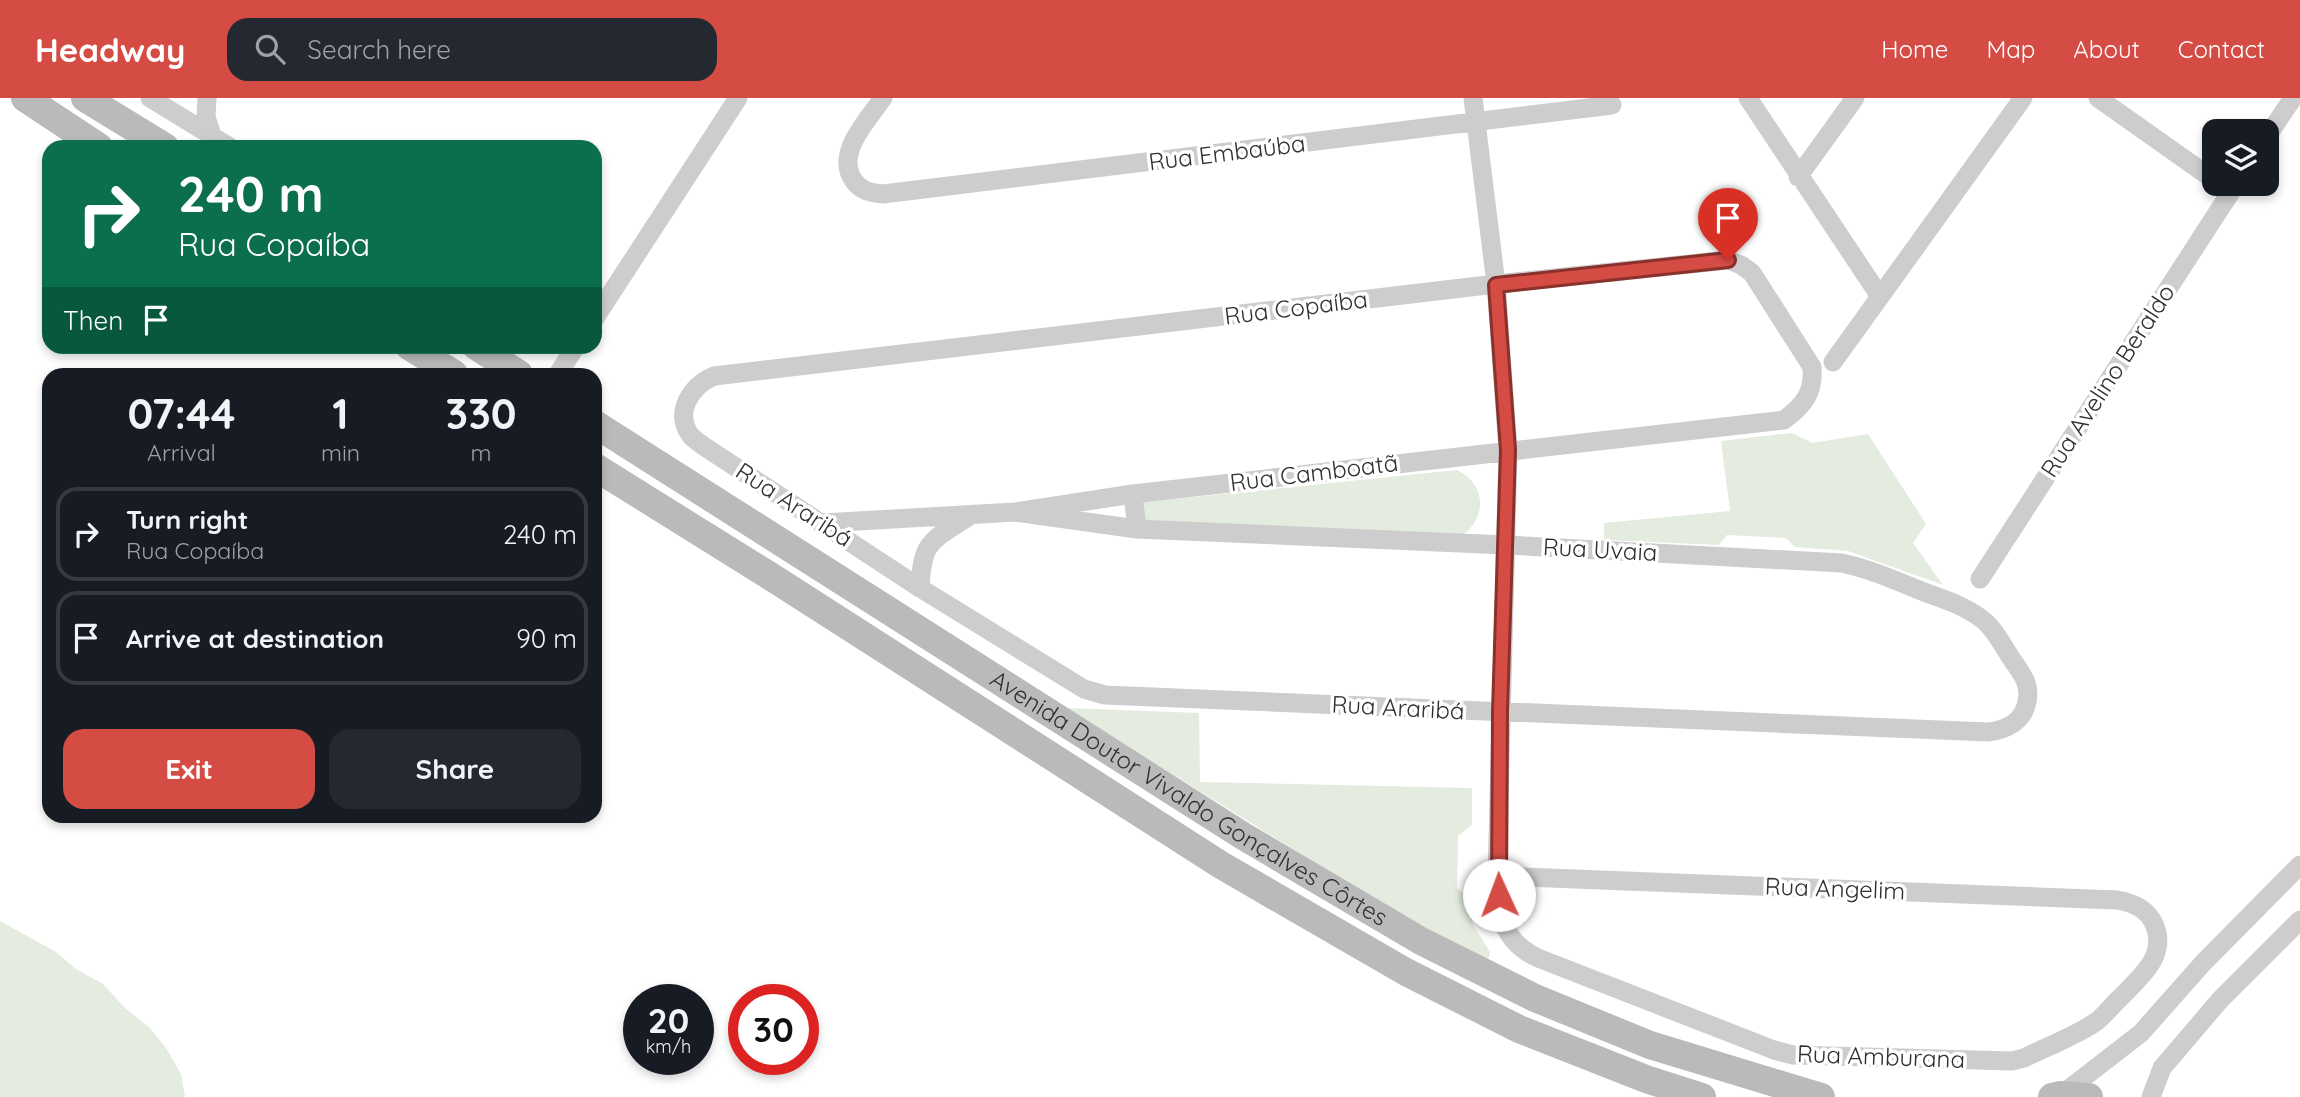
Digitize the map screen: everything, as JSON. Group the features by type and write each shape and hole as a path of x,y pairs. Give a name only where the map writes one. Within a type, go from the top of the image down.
{"main road":[{"path":"25,98 88,140"},
{"path":"85,98 154,140"},
{"path":"422,354 444,368"},
{"path":"488,354 510,368"},
{"name":"Avenida Doutor Vivaldo Gonçalves Côrtes","path":"602,428 1242,836 1421,942 1535,998 1650,1045 1821,1097"},
{"name":"Avenida Doutor Vivaldo Gonçalves Côrtes","path":"602,471 1221,866 1406,972 1519,1029 1646,1079 1702,1097"}],"street":[{"path":"150,98 220,140"},
{"path":"208,98 206,117 212,135"},
{"path":"602,307 738,98"},
{"name":"Rua Embaúba","path":"883,98 848,153 850,174 855,183 863,190 883,194 1612,105"},
{"path":"1473,98 1496,285 1508,450 1497,876"},
{"path":"1748,98 1798,177 1879,295"},
{"path":"1798,177 1855,98"},
{"path":"1833,362 2023,98"},
{"path":"2098,98 2202,172"},
{"path":"2278,119 2292,98"},
{"name":"Rua Avelino Beraldo","path":"1980,579 2222,196"},
{"name":"Rua Copaíba","path":"687,403 700,382 714,376 1728,260 1752,273 1812,368 1813,382 1809,396 1801,408"},
{"name":"Rua Araribá","path":"687,403 685,424 692,436 705,447 920,588 1084,689 1104,695 1987,732 2000,731 2020,718 2028,695 2022,672"},
{"name":"Rua Camboatã","path":"823,523 1015,512 1133,494 1784,420 1801,408"},
{"path":"1133,494 1137,529"},
{"name":"Rua Uvaia","path":"1015,512 1137,529 1842,563 1862,567 1976,614 1985,621 2022,672"},
{"path":"920,588 921,566 931,541 969,516"},
{"path":"2067,1096 2141,1033 2203,963 2300,865"},
{"name":"Rua Amburana","path":"1497,876 1500,914 1505,929 1513,942 1524,952 1773,1050 1793,1055 2012,1061 2024,1058 2097,1021 2154,960 2158,933"},
{"name":"Rua Angelim","path":"1497,876 2117,900 2143,909 2158,933"},
{"path":"2151,1097 2162,1068 2220,1000 2300,920"}],"shaded area":[{"path":"1792,433 1812,443 1868,434 1926,524 1913,543 1943,585 1848,551 1795,547 1786,538 1727,535 1719,545 1604,540 1604,523 1730,511 1721,441"},
{"path":"1457,470 1474,484 1480,502 1476,520 1461,536 1144,520 1142,505 1145,502"},
{"path":"1066,708 1199,713 1200,782 1472,788 1472,825 1458,836 1457,888 1469,899 1473,925 1490,952 1488,960 1388,908"},
{"path":"0,921 56,952 76,969 103,984 125,1008 149,1027 166,1048 181,1074 185,1097 0,1097"}],"route":[{"path":"1499,895 1497,876 1500,712 1508,450 1496,285 1728,260"}]}
